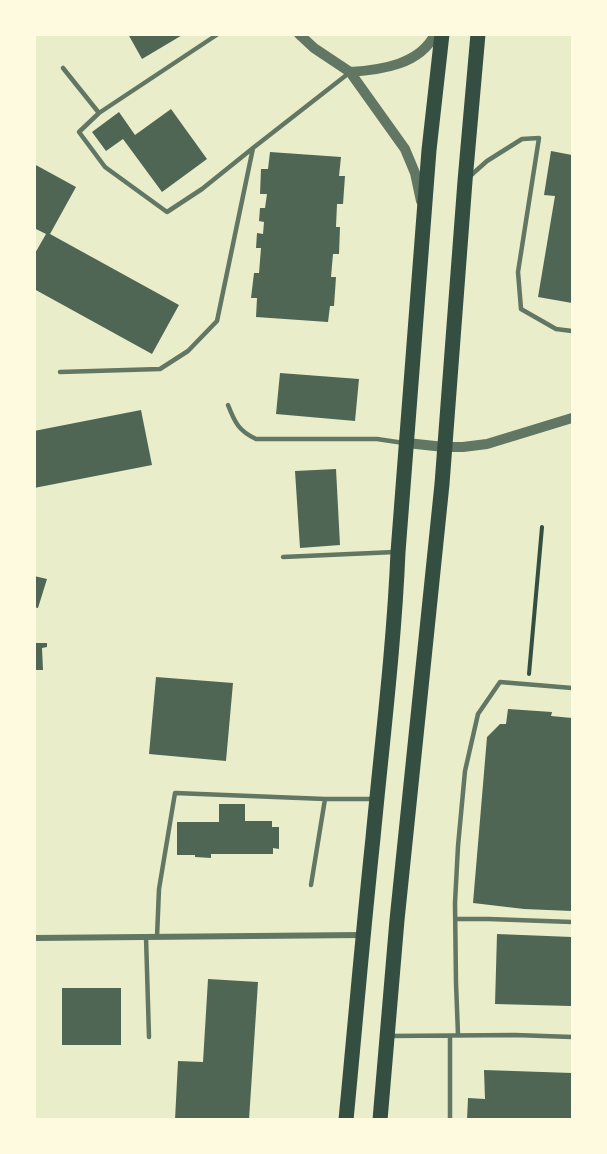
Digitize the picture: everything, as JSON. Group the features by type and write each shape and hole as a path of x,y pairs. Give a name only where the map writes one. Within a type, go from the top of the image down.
{"highway":[{"path":"346,1119 362,935 385,719 424,212 442,34"},
{"path":"380,1119 397,920 442,484 478,34"}],"street":[{"path":"299,34 314,48 350,72 405,149 415,173 424,212"},
{"path":"350,72 375,70 398,64 420,53 434,39 435,34"},
{"path":"407,443 444,447 487,444 573,418"},
{"path":"34,938 362,935"}],"lane":[{"path":"218,34 99,113 79,132 105,167 167,212 202,189 350,72"},
{"path":"63,68 99,113"},
{"path":"465,181 487,160 522,139 539,138 518,272 521,309 556,329 573,331"},
{"path":"60,372 160,369 188,351 217,321 253,148"},
{"path":"228,405 234,420 244,433 256,439 377,439 407,443"},
{"path":"283,557 398,552"},
{"path":"458,1035 456,919 458,846 465,771 478,714 500,682 573,688"},
{"path":"157,937 159,888 175,793 377,799"},
{"path":"311,885 325,799"},
{"path":"456,919 573,922"},
{"path":"146,937 148,1037"},
{"path":"387,1036 573,1036"},
{"path":"450,1036 450,1119"}],"path":[{"path":"529,674 542,527"}],"building":[{"path":"128,34 184,34 142,59"},
{"path":"171,109 207,159 162,192 123,139 106,151 92,132 119,112 135,135"},
{"path":"551,151 572,155 572,303 538,297 555,196 544,195"},
{"path":"270,152 341,157 339,176 345,176 343,204 337,204 336,227 340,227 339,254 333,254 331,277 336,277 334,306 330,306 328,322 256,317 257,298 251,298 254,273 259,273 261,248 256,248 257,233 263,234 264,222 259,221 260,208 265,208 267,194 260,194 261,169 268,169"},
{"path":"34,164 76,187 50,234 179,305 152,354 34,289 34,255 46,234 34,228"},
{"path":"280,373 359,379 355,421 276,414"},
{"path":"141,410 152,465 34,488 34,431"},
{"path":"336,469 340,545 300,548 295,471"},
{"path":"34,576 47,579 38,608 34,607"},
{"path":"34,643 47,643 47,647 42,648 43,670 34,670"},
{"path":"156,677 233,683 226,761 149,754"},
{"path":"508,709 552,712 551,716 572,718 572,911 524,909 473,903 487,737 500,724 506,724"},
{"path":"219,804 245,804 245,821 272,821 272,827 279,827 279,849 273,848 273,854 211,854 211,858 177,855 177,822 219,822"},
{"path":"497,934 572,937 571,1006 495,1004"},
{"path":"208,979 258,982 249,1120 175,1120 178,1061 203,1062"},
{"path":"62,988 121,988 121,1045 62,1045"},
{"path":"484,1070 572,1073 572,1120 467,1120 468,1098 485,1099"}]}
